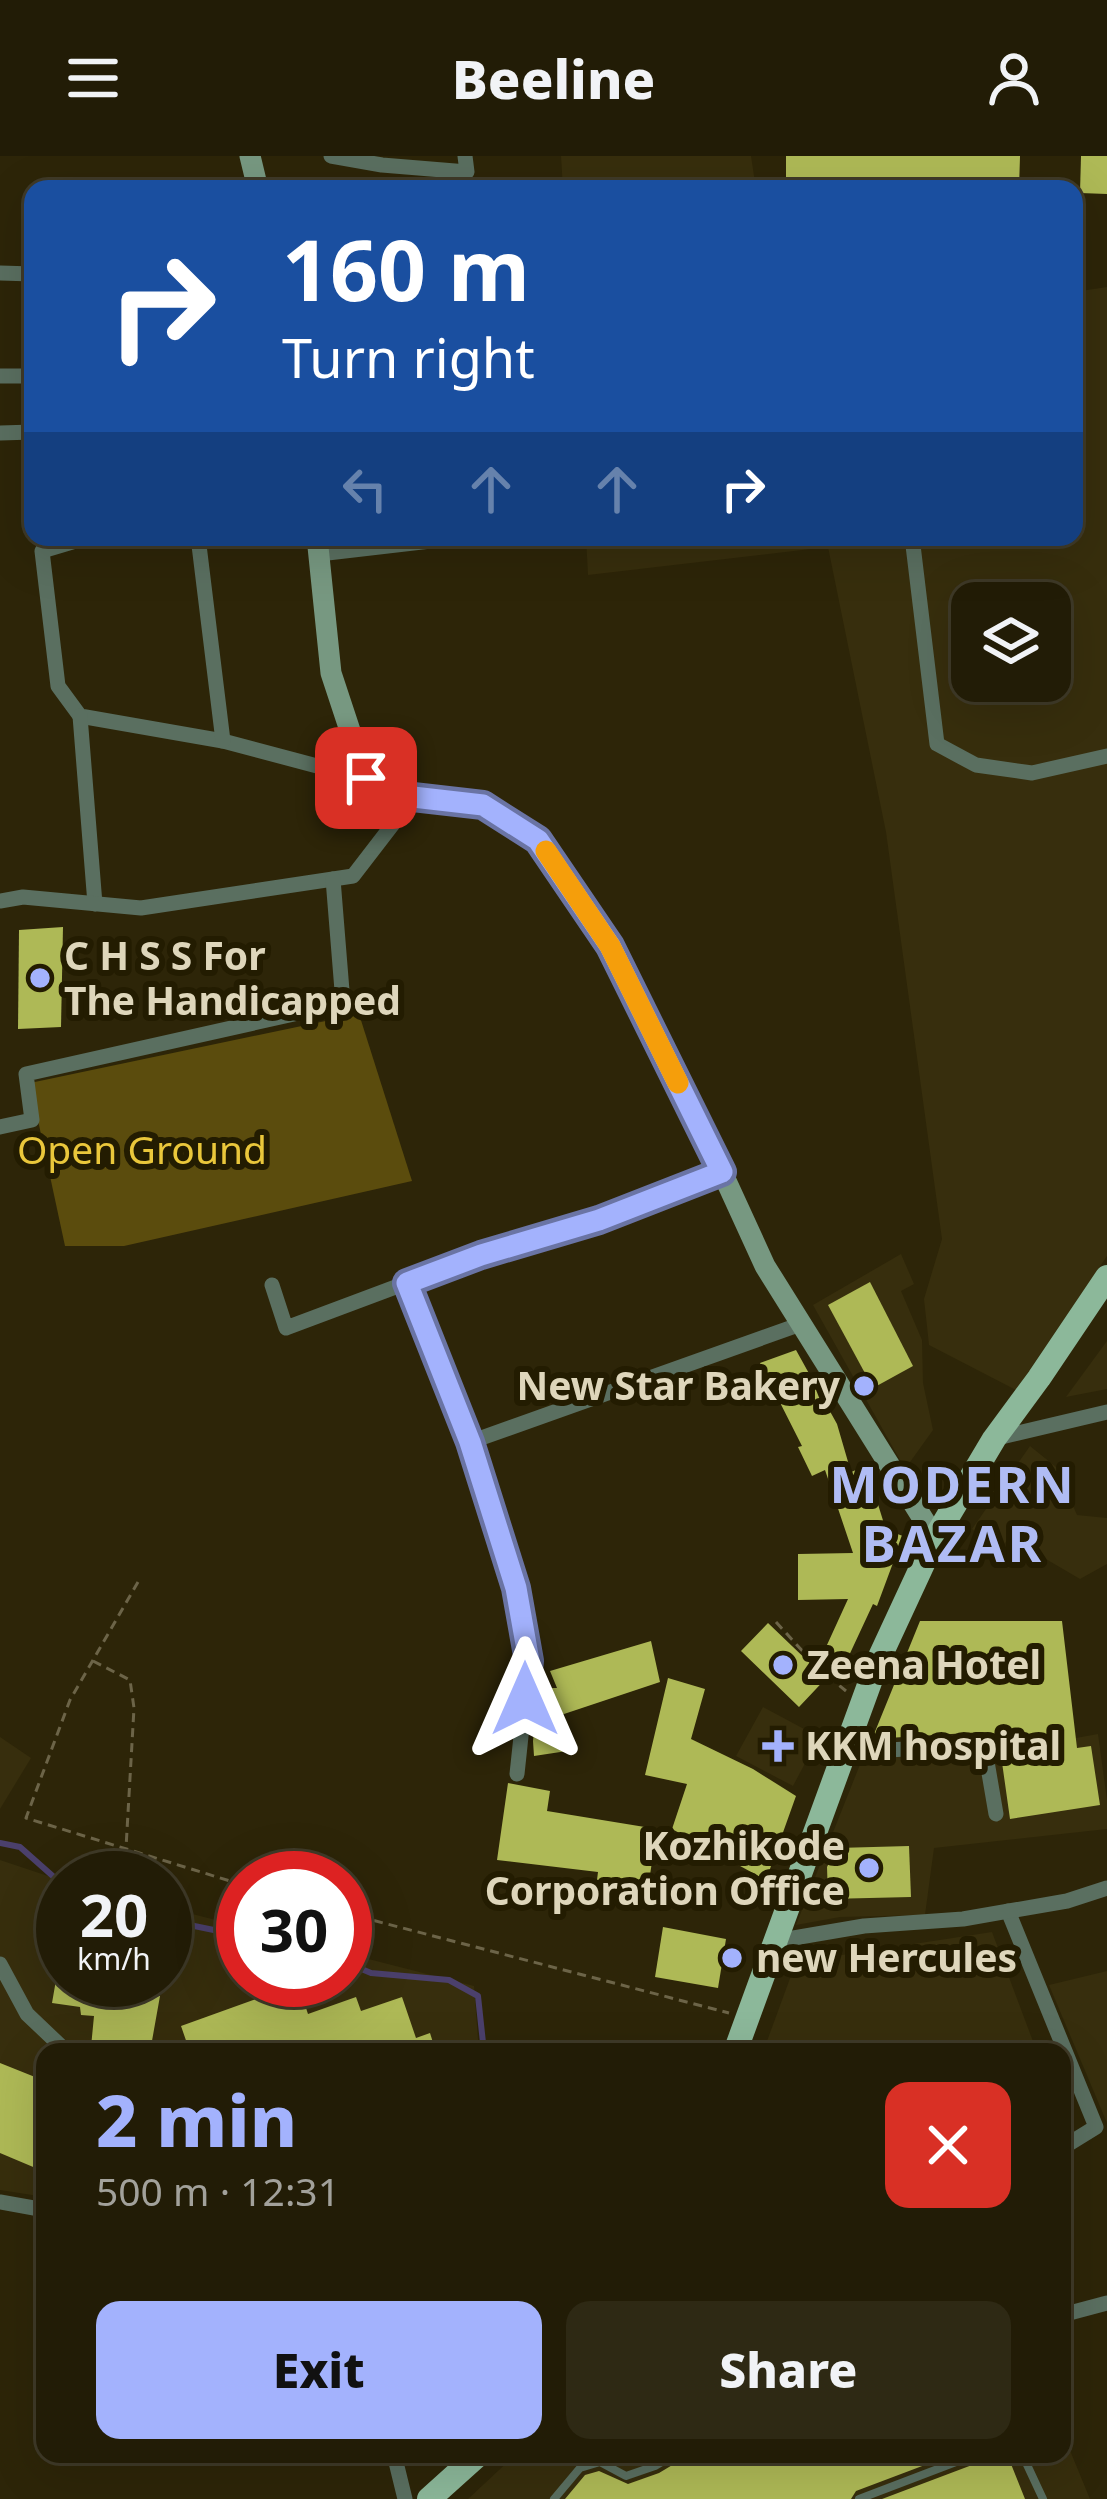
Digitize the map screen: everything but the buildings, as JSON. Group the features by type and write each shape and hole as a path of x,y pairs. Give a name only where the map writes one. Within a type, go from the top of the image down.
{"main road":[{"path":"318,546 331,673 366,778 413,797 483,805 538,840 610,946 765,1266 935,1538"},
{"path":"738,2043 877,1663 935,1538 994,1439 1107,1277"},
{"path":"429,2499 469,2463"}],"street":[{"path":"331,156 467,172 465,156"},
{"path":"56,546 42,550 58,686 80,716 94,904"},
{"path":"199,546 223,741"},
{"path":"913,546 937,744 976,765 1032,773 1107,756"},
{"path":"80,716 223,741 366,778"},
{"path":"0,901 23,897 141,908 352,876 413,797"},
{"path":"0,1127 32,1120 26,1074 343,1003 333,879"},
{"path":"272,1286 286,1328 481,1255 599,1220 722,1172"},
{"path":"407,1283 470,1442 516,1588 529,1661 517,1774"},
{"path":"470,1442 801,1324"},
{"path":"994,1439 1107,1412"},
{"path":"842,1753 984,1744 996,1814"},
{"path":"776,1941 864,1926 963,1919 1067,1901 1107,1888"},
{"path":"1008,1911 1062,2043"},
{"path":"0,1964 27,2014 58,2043"},
{"path":"1071,2066 1096,2127 1071,2142"},
{"path":"0,2202 36,2208"},
{"path":"1071,2313 1107,2303"},
{"path":"396,2463 405,2499"}],"lane":[{"path":"554,2499 580,2468 597,2463"},
{"path":"602,2463 626,2476 660,2463"},
{"path":"859,2499 953,2463"},
{"path":"1026,2463 1043,2499"}],"path":[{"path":"138,1582 70,1700 26,1818 216,1877"},
{"path":"776,1622 817,1667 862,1704"},
{"path":"93,1661 130,1680 134,1708 125,1850"},
{"path":"372,1919 748,2018"}],"shaded area":[{"path":"561,156 751,156 755,180 562,180"},
{"path":"1107,287 1107,1256 1016,1390 929,1345 924,1299 942,1239 886,832 828,547 588,575 586,546 1083,546 1083,291"},
{"path":"901,1254 914,1284 901,1291 922,1340 923,1383 933,1430 905,1469 813,1305"},
{"path":"1107,1341 1107,1389 1066,1397"},
{"path":"1030,1446 1056,1467 1077,1515 1107,1518 1107,1564 1080,1579 1039,1555 1034,1535 1021,1524 999,1550 972,1529"},
{"name":"KKM hospital","path":"763,1707 819,1737 793,1786 736,1756"},
{"path":"1098,1734 1107,1829 934,1848 925,1915 840,1917 796,1925 863,1757 981,1755"},
{"path":"0,1737 31,1758 0,1809"},
{"path":"0,1860 36,1872 36,2007 192,2007 192,1914 216,1920 216,2007 372,2007 372,1960 474,1986 478,2043 36,2043 36,2196 0,2190"},
{"path":"992,1932 1034,2043 766,2043 796,1962"},
{"path":"1107,1971 1107,2123 1049,1985"},
{"path":"1071,2453 1090,2499 468,2499 506,2463 1071,2463"}],"green space":[{"name":"Open Ground","path":"359,1014 412,1181 124,1246 65,1246 30,1083"}],"waterway":[{"path":"0,1843 20,1847 36,1861"},
{"path":"192,1926 216,1930"},
{"path":"372,1973 449,1980 478,1996 483,2043"}],"slow traffic":[{"path":"546,851 610,946 678,1083"}],"place":[{"name":"C H S S For The Handicapped","path":"40,978"},
{"name":"New Star Bakery","path":"864,1386"},
{"name":"Zeena Hotel","path":"783,1665"},
{"name":"KKM hospital","path":"778,1746"},
{"name":"Kozhikode Corporation Office","path":"869,1868"},
{"name":"new Hercules","path":"732,1958"}],"district":[{"name":"MODERN BAZAR","path":"953,1514"}],"route":[{"path":"366,778 413,797 483,805 538,840 610,946 722,1172 599,1220 407,1283 470,1442 516,1588 529,1661 525,1699"}]}
